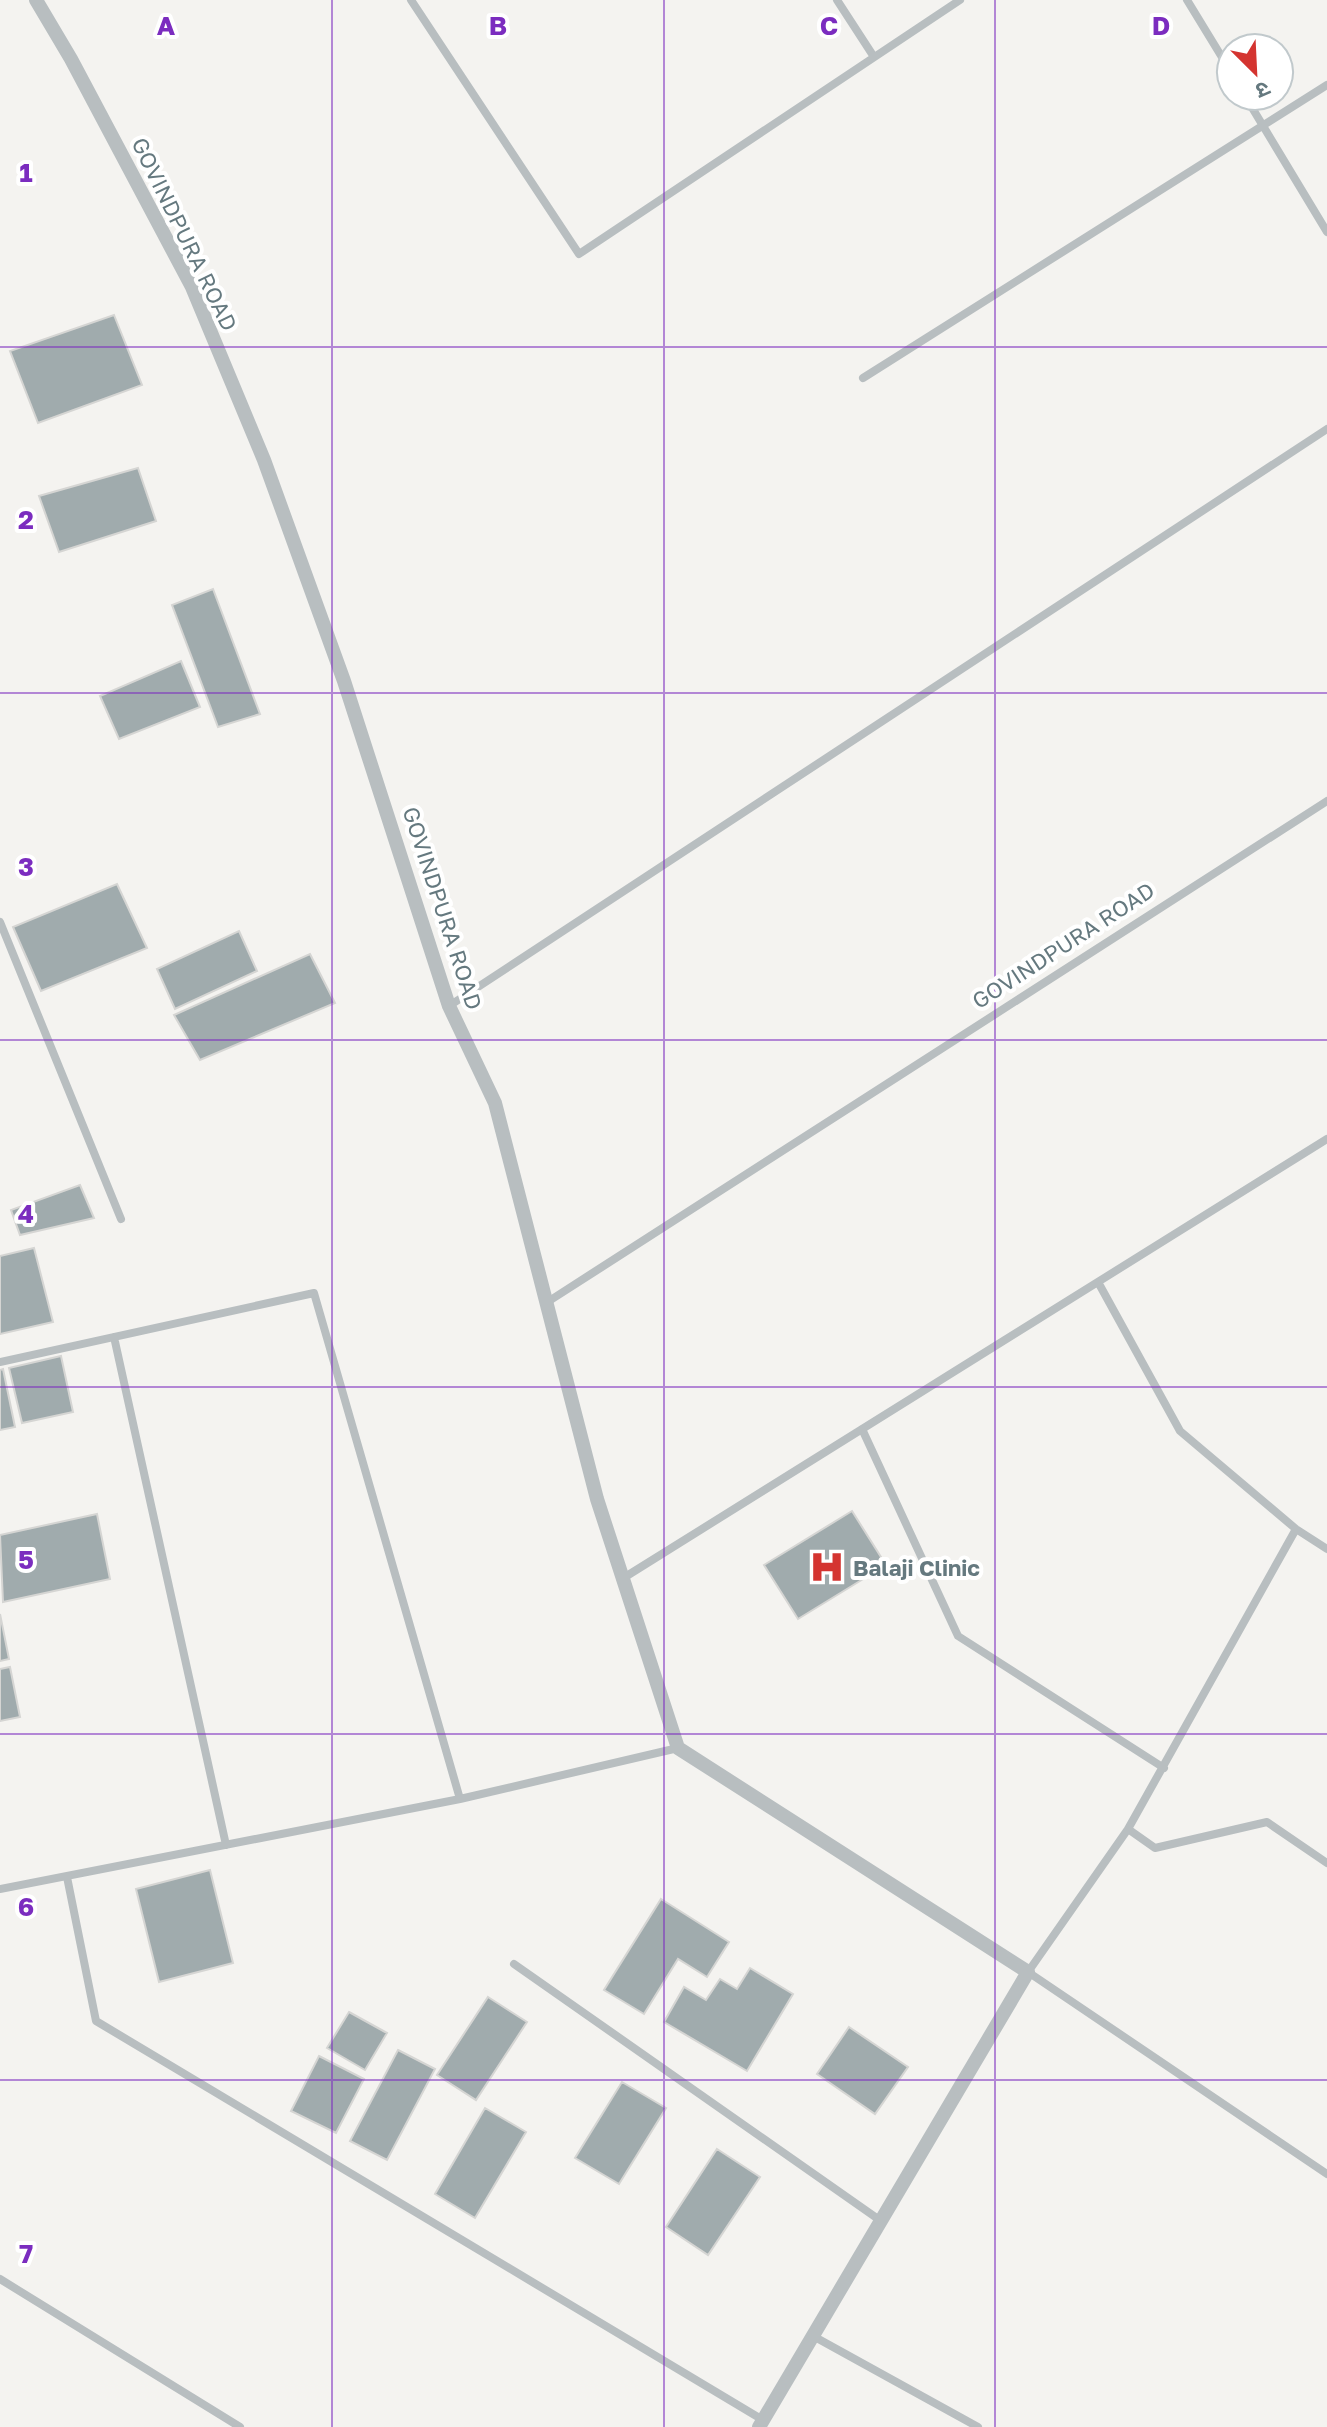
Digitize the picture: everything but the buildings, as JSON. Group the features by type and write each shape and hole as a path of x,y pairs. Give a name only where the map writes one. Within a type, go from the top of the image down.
{"street":[{"name":"GOVINDPURA ROAD","path":"36,0 71,59 192,287 258,446 344,681 449,1006 495,1103 549,1301 1327,801"},
{"path":"411,0 579,254 960,0"},
{"path":"837,0 874,57"},
{"path":"1187,0 1215,46"},
{"path":"863,378 1327,85"},
{"path":"1255,112 1327,232"},
{"path":"449,1006 1327,429"},
{"path":"0,922 121,1219"},
{"path":"625,1577 1327,1139"},
{"path":"1098,1282 1180,1431 1296,1529 1327,1549"},
{"path":"0,1362 314,1293 460,1799"},
{"path":"549,1301 597,1499 625,1577 678,1748 1028,1972 1327,2174"},
{"path":"114,1337 226,1845"},
{"path":"862,1429 958,1636 1164,1768"},
{"path":"67,1877 96,2021 761,2424 1028,1972 1128,1829 1296,1529"},
{"path":"0,1889 460,1799 678,1748"},
{"path":"1128,1829 1155,1848 1267,1822 1327,1863"},
{"path":"514,1964 881,2221"},
{"path":"0,2279 240,2427"},
{"path":"813,2336 978,2427"}],"place":[{"name":"Balaji Clinic","path":"827,1567"}]}
